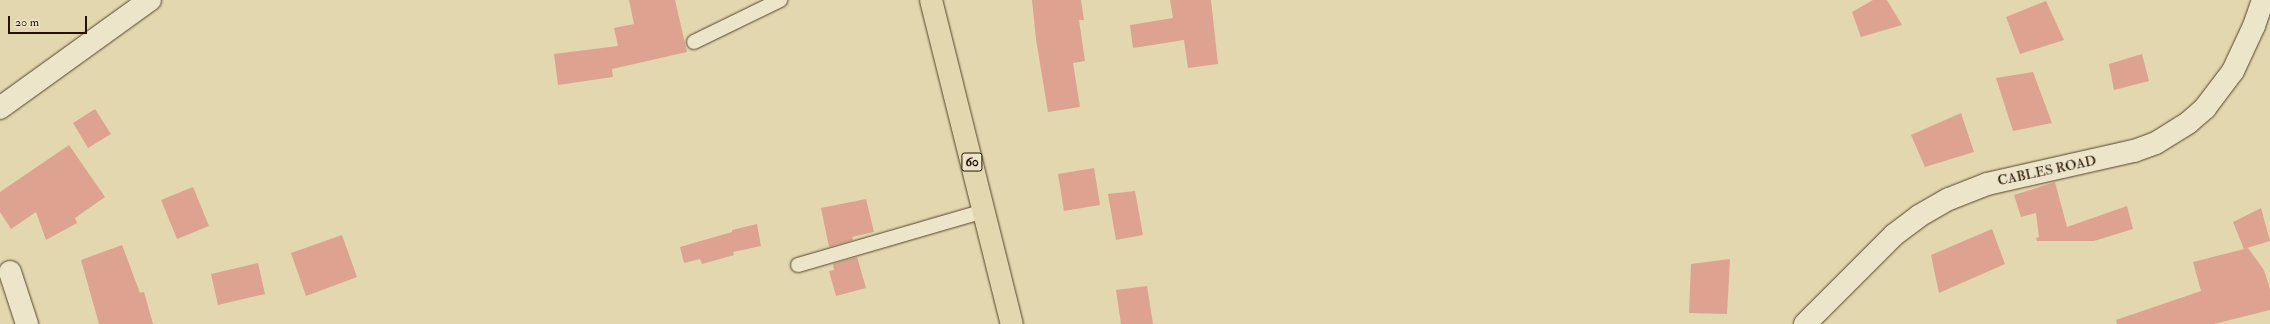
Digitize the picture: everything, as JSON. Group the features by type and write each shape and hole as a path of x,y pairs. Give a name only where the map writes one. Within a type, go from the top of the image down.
{"main road":[{"name":"60","path":"931,0 1012,324"}],"street":[{"path":"0,108 150,0"},
{"name":"CABLES ROAD","path":"1805,324 1894,235 1919,216 1949,198 1987,184 2134,151 2156,143 2188,123 2220,91 2234,71 2250,38 2262,3"},
{"path":"10,272 27,324"}],"lane":[{"path":"694,42 780,0"},
{"path":"798,265 984,211"}],"building":[{"path":"629,0 675,0 687,52 612,69 613,77 558,85 554,54 618,46 614,28 634,24"},
{"path":"1032,0 1081,0 1084,20 1079,20 1085,61 1073,63 1080,107 1048,112 1036,39"},
{"path":"1170,0 1211,0 1218,64 1188,68 1184,40 1133,48 1130,25 1173,18"},
{"path":"1873,0 1887,0 1902,25 1861,37 1852,12"},
{"path":"2046,1 2064,40 2020,54 2006,17"},
{"path":"2142,54 2149,81 2114,90 2109,64"},
{"path":"2033,72 2052,123 2013,131 1996,78"},
{"path":"95,109 111,134 88,148 73,123"},
{"path":"1961,113 1974,152 1925,167 1911,135"},
{"path":"69,145 105,197 75,218 77,223 46,240 36,212 11,229 0,212 0,192"},
{"path":"1094,168 1100,205 1064,211 1058,174"},
{"path":"2055,182 2067,227 2127,206 2133,229 2094,241 2037,241 2036,238 2039,237 2036,213 2021,217 2014,195"},
{"path":"193,187 209,226 177,239 161,200"},
{"path":"1135,191 1143,235 1116,240 1108,194"},
{"path":"866,199 874,232 852,237 853,240 829,247 821,208"},
{"path":"2261,208 2270,241 2244,249 2233,222"},
{"path":"757,224 761,246 733,252 734,255 702,264 700,259 684,263 680,247 732,232 732,230"},
{"path":"1992,229 2005,264 1939,293 1931,255"},
{"path":"342,235 357,277 306,296 291,253"},
{"path":"122,245 140,293 144,292 153,324 99,324 81,260"},
{"path":"2248,248 2264,270 2270,289 2270,310 2214,324 2117,324 2116,320 2201,291 2193,262"},
{"path":"857,257 866,288 836,296 829,271 834,270 833,264"},
{"path":"1730,259 1727,314 1689,313 1691,264"},
{"path":"258,263 265,294 218,305 211,274"},
{"path":"1147,286 1153,324 1121,324 1116,290"}]}
